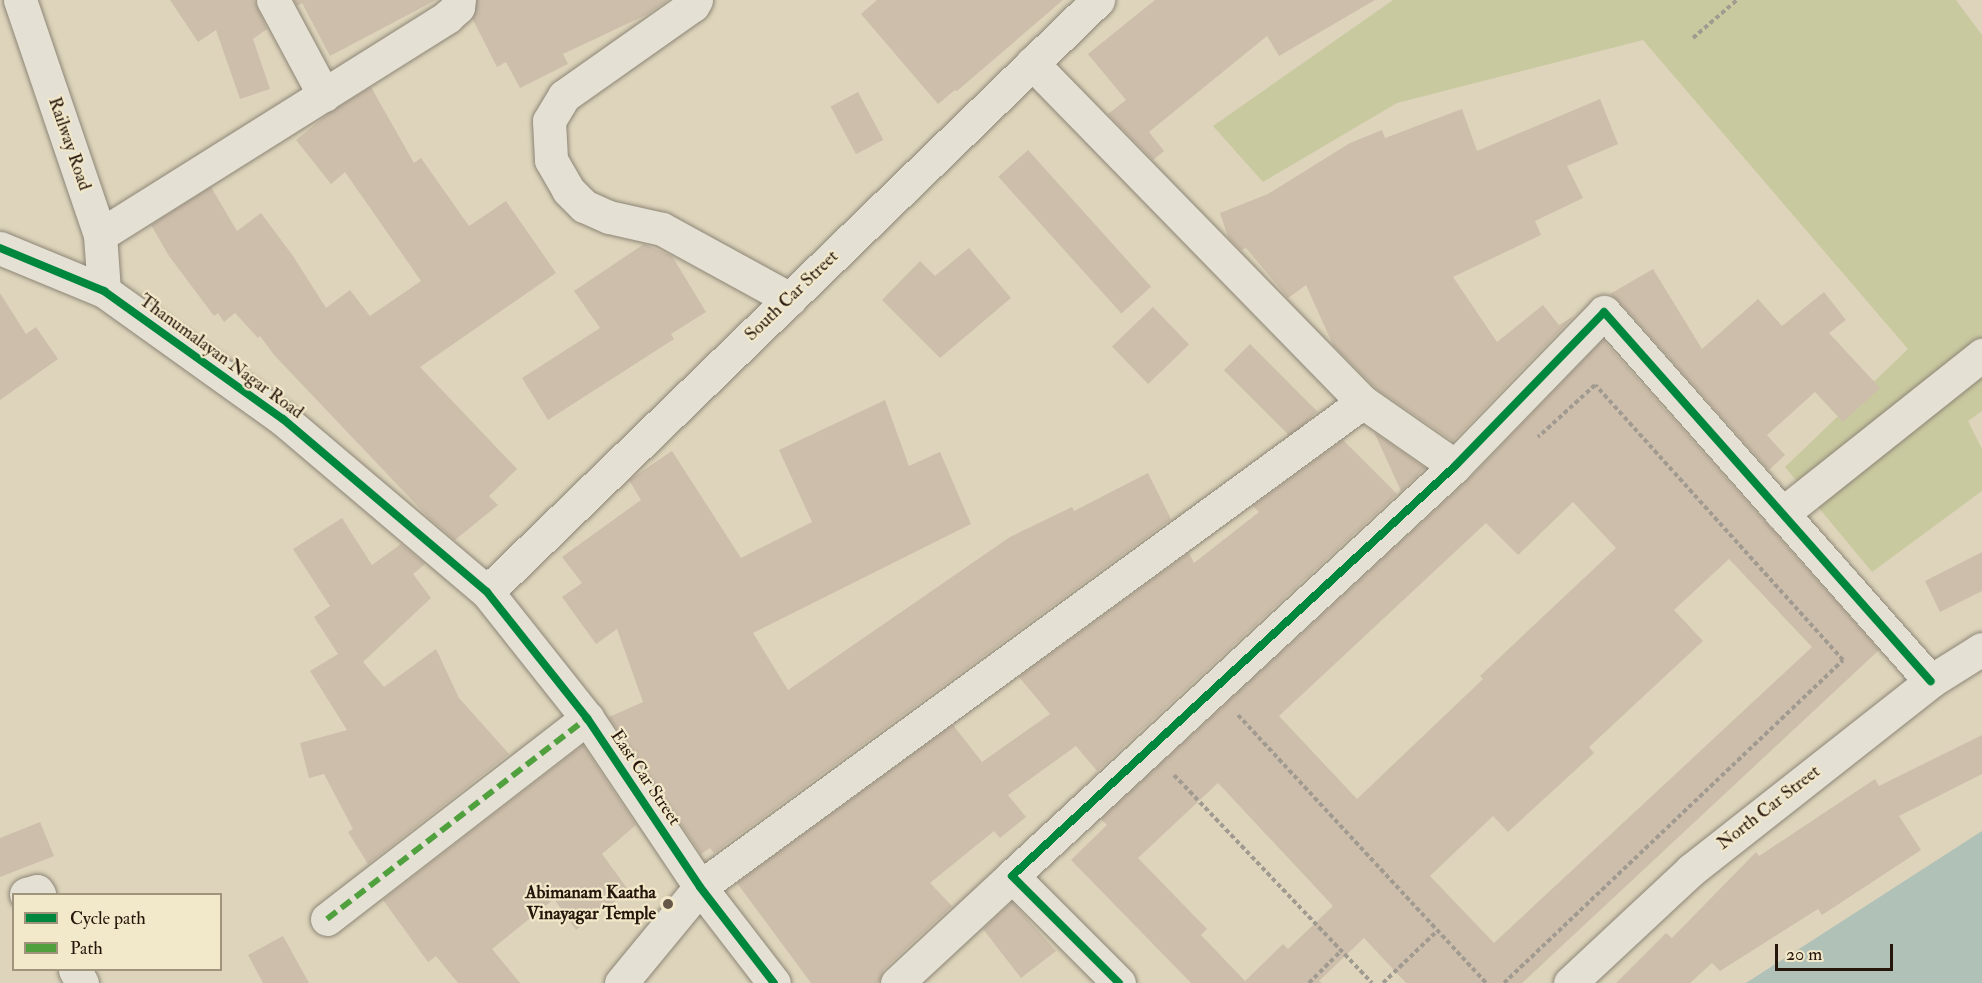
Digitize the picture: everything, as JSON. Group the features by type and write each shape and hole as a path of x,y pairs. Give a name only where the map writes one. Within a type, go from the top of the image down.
{"street":[{"name":"Railway Road","path":"20,0 100,235 104,291"},
{"path":"273,0 324,95"},
{"path":"100,235 447,16 458,6 459,0"},
{"path":"696,0 693,5 564,96 549,121 551,159 568,190 584,206 609,217 662,229 790,299"},
{"name":"South Car Street","path":"487,592 1098,0"},
{"path":"1032,63 1363,402 1455,466"},
{"name":"Thanumalayan Nagar Road","path":"0,248 104,291 284,419 487,592"},
{"path":"897,983 1455,466 1604,312 1931,681"},
{"path":"1782,513 1982,355"},
{"path":"621,983 700,887 1363,402"},
{"name":"East Car Street","path":"487,592 587,718 700,887 774,983"},
{"name":"North Car Street","path":"1570,983 1691,870 1931,681 1982,649"},
{"path":"327,919 587,718"},
{"path":"1012,876 1119,983"}],"path":[{"path":"1692,38 1737,0"},
{"path":"1504,983 1844,660 1595,385 1537,439"},
{"path":"1230,722 1247,707"},
{"path":"1238,715 1486,983"},
{"path":"1182,767 1174,775 1371,983"},
{"path":"1383,983 1437,931"},
{"path":"1309,983 1341,952"}],"green space":[{"path":"1393,0 1956,0 1982,35 1982,411 1968,421 1982,449 1982,491 1872,572 1785,467 1908,349 1643,40 1397,103 1263,182 1213,126"}],"shaded area":[{"path":"1982,831 1982,983 1746,983"}],"building":[{"path":"170,0 254,0 267,29 253,39 270,89 240,99 216,30 198,42"},
{"path":"294,0 436,0 330,56 302,3 297,6"},
{"path":"477,0 668,0 648,14 563,54 568,64 520,88 506,62 497,67 472,18"},
{"path":"877,0 1063,0 957,91 955,90 938,104 861,14"},
{"path":"1155,0 1375,0 1279,56 1267,36 1149,132 1164,151 1153,160 1108,114 1126,100 1088,54"},
{"path":"371,87 414,163 421,158 469,226 506,201 556,273 420,367 517,469 489,496 498,505 455,540 429,518 275,356 260,336 258,338 235,313 224,322 218,313 214,316 169,256 151,225 211,187 237,231 261,213 293,256 326,308 350,290 370,316 421,281 345,172 331,184 296,140 329,113"},
{"path":"858,92 883,140 856,154 831,107"},
{"path":"1600,99 1618,144 1567,166 1583,198 1535,221 1541,235 1453,277 1497,342 1543,305 1559,325 1574,316 1453,441 1375,388 1333,345 1306,285 1288,298 1246,248 1241,250 1228,237 1220,213 1268,194 1350,143 1382,130 1385,138 1462,109 1477,151"},
{"path":"1028,150 1151,287 1121,314 998,177"},
{"path":"644,244 672,256 706,312 671,334 674,339 548,420 522,378 600,328 574,291"},
{"path":"969,248 1011,298 940,358 882,300 920,261 935,276"},
{"path":"1653,269 1702,349 1758,299 1782,326 1824,292 1846,320 1829,333 1880,388 1843,422 1815,392 1767,435 1785,455 1769,470 1618,300 1610,294"},
{"path":"0,293 26,334 36,327 58,359 0,400"},
{"path":"1153,307 1189,344 1148,384 1112,347"},
{"path":"1603,340 1879,650 1522,983 1406,983 1364,938 1319,981 1322,983 1191,983 1071,860 1107,825 1101,819 1468,480","holes":["1573,502 1616,548 1480,676 1483,679 1357,799 1279,716 1486,523 1518,555","1729,559 1812,647 1494,943 1430,876 1493,816 1508,832 1594,753 1589,747 1703,641 1674,610","1218,783 1333,906 1288,949 1283,944 1245,981 1201,935 1207,929 1138,858"]},
{"path":"1250,344 1317,411 1291,437 1224,370"},
{"path":"885,400 909,466 940,452 971,524 753,633 788,690 1010,537 1072,507 1074,511 1148,473 1171,519 714,853 710,848 701,854 609,717 643,702 617,629 596,644 562,597 582,583 562,557 641,500 629,480 672,451 741,558 812,522 779,450"},
{"path":"1374,432 1425,468 1401,491"},
{"path":"1343,440 1397,494 1097,771 1076,746 1008,795 1026,817 1000,838 994,831 930,883 952,906 884,969 879,983 811,983 737,883 953,725 982,762 1050,714 1019,677 1189,553 1194,563 1259,512 1253,506"},
{"path":"342,518 372,565 401,544 425,564 413,574 431,598 363,662 384,687 436,649 459,698 509,754 368,864 348,832 353,829 324,774 309,778 300,743 347,730 310,671 338,654 314,617 330,606 293,549"},
{"path":"1982,552 1982,591 1940,612 1925,581"},
{"path":"1982,735 1982,774 1899,816 1921,850 1822,915 1818,909 1720,971 1712,963 1690,983 1616,983 1666,933 1672,938 1756,852 1759,856 1875,779 1879,786"},
{"path":"583,745 636,825 602,854 629,891 576,930 554,899 492,949 520,983 458,983 436,956 428,962 383,900"},
{"path":"40,822 54,856 0,877 0,838"},
{"path":"1012,902 1056,951 1021,978 983,929"},
{"path":"283,936 309,983 263,983 248,955"}],"marked path":[{"path":"327,919 587,718"}],"cycle path":[{"path":"0,248 104,291 283,419 487,592 587,718 700,887 774,983"},
{"path":"1119,983 1012,876 1455,466 1604,312 1931,681"}],"place":[{"name":"Abimanam Kaatha Vinayagar Temple","path":"668,904"}]}
